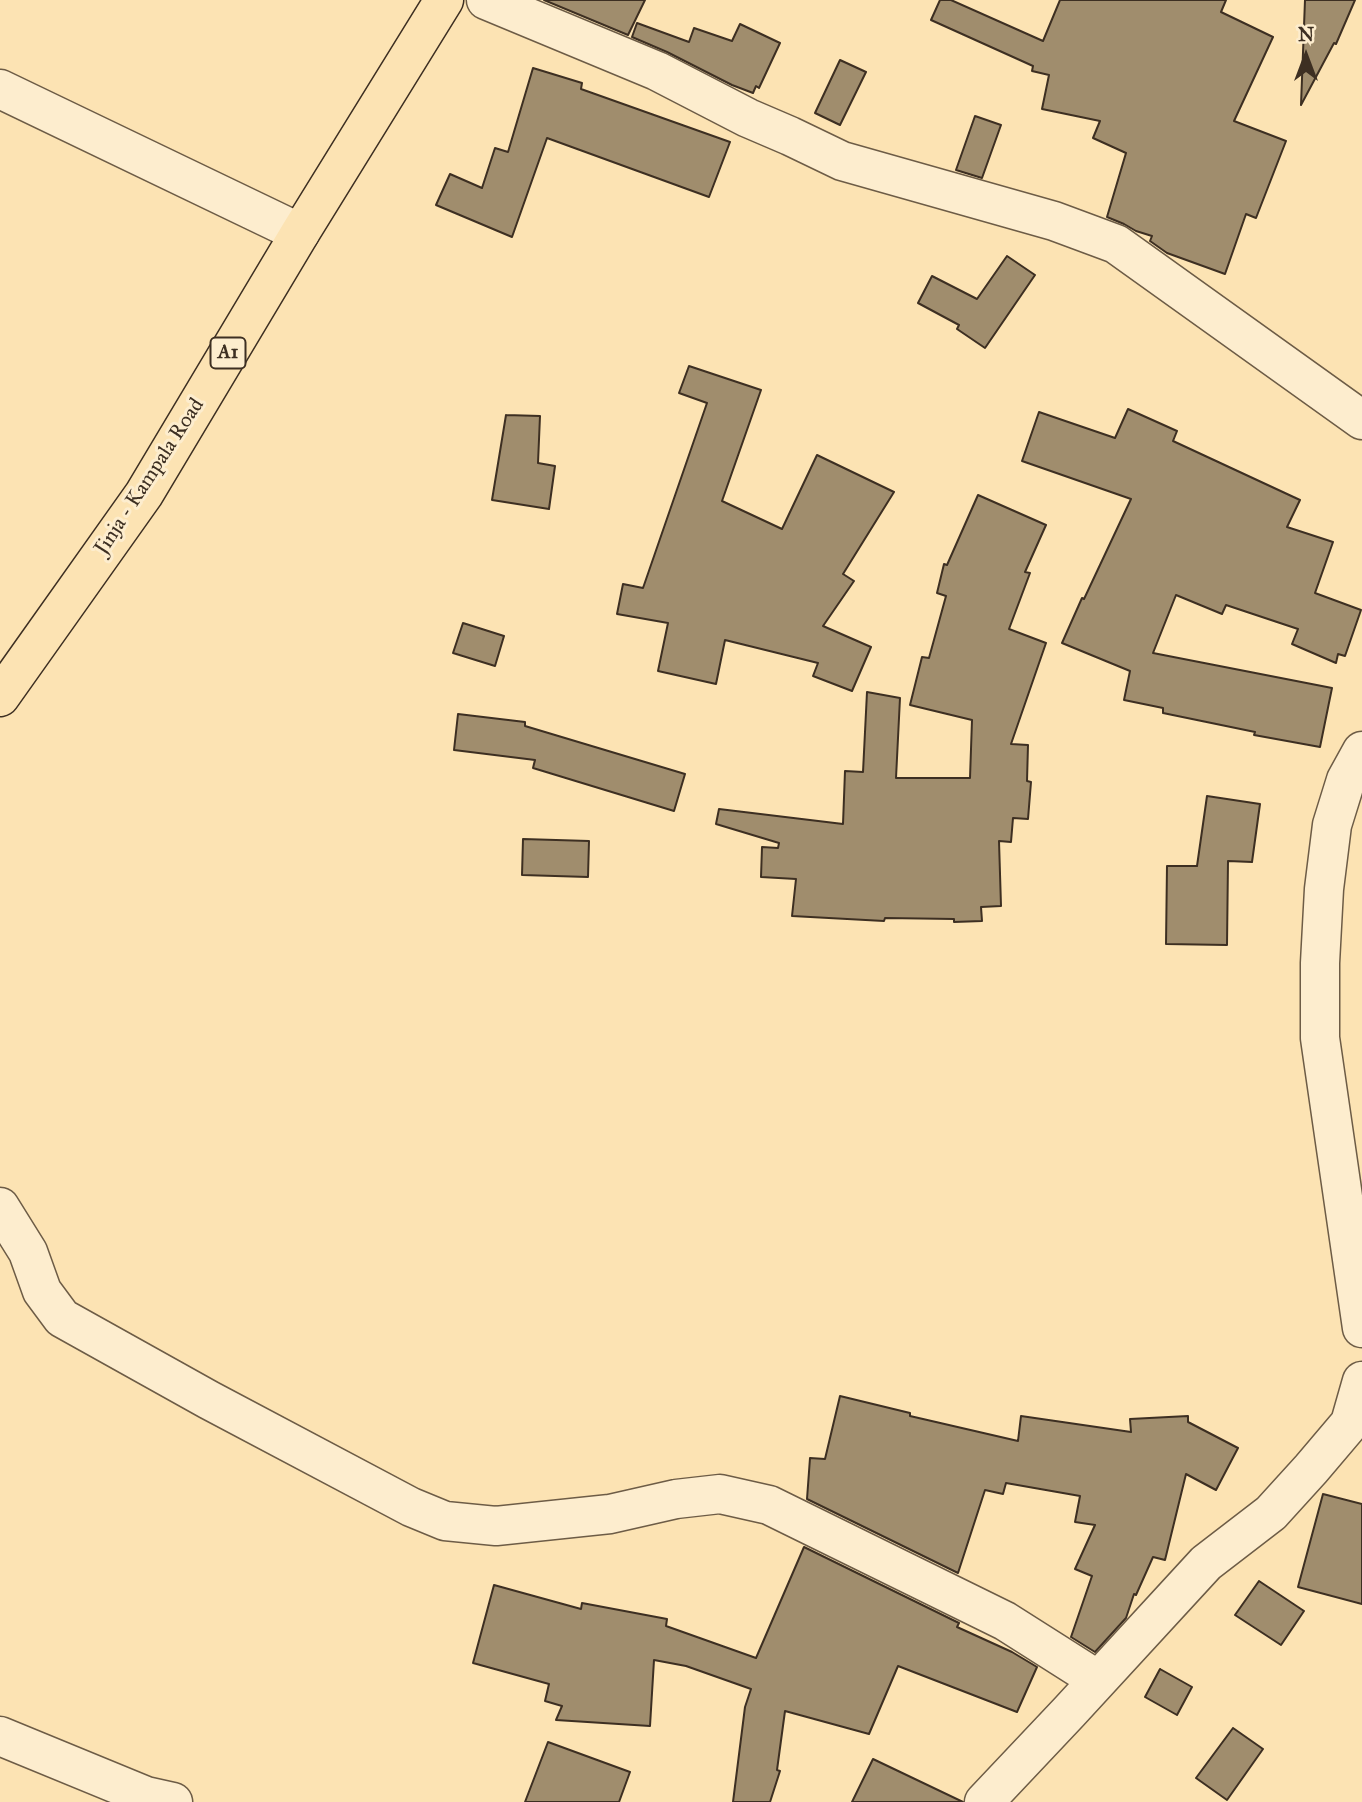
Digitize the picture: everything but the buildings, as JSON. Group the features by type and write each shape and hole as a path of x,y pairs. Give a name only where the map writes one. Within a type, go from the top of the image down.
{"highway":[{"name":"Jinja - Kampala Road","path":"0,697 144,494 300,233 444,0"}],"street":[{"path":"486,0 657,71 748,118 842,161 1054,221 1116,244 1362,420"},
{"path":"0,89 300,233"},
{"path":"1362,751 1346,780 1332,825 1324,889 1320,963 1320,1038 1362,1328"},
{"path":"0,1207 28,1252 42,1291 62,1318 209,1400 411,1507 446,1521 496,1526 610,1514 676,1499 720,1494 769,1504 1005,1620 1098,1680"},
{"path":"984,1802 1206,1563 1271,1513 1311,1469 1350,1423 1362,1381"},
{"path":"0,1736 146,1796 173,1802"}]}
